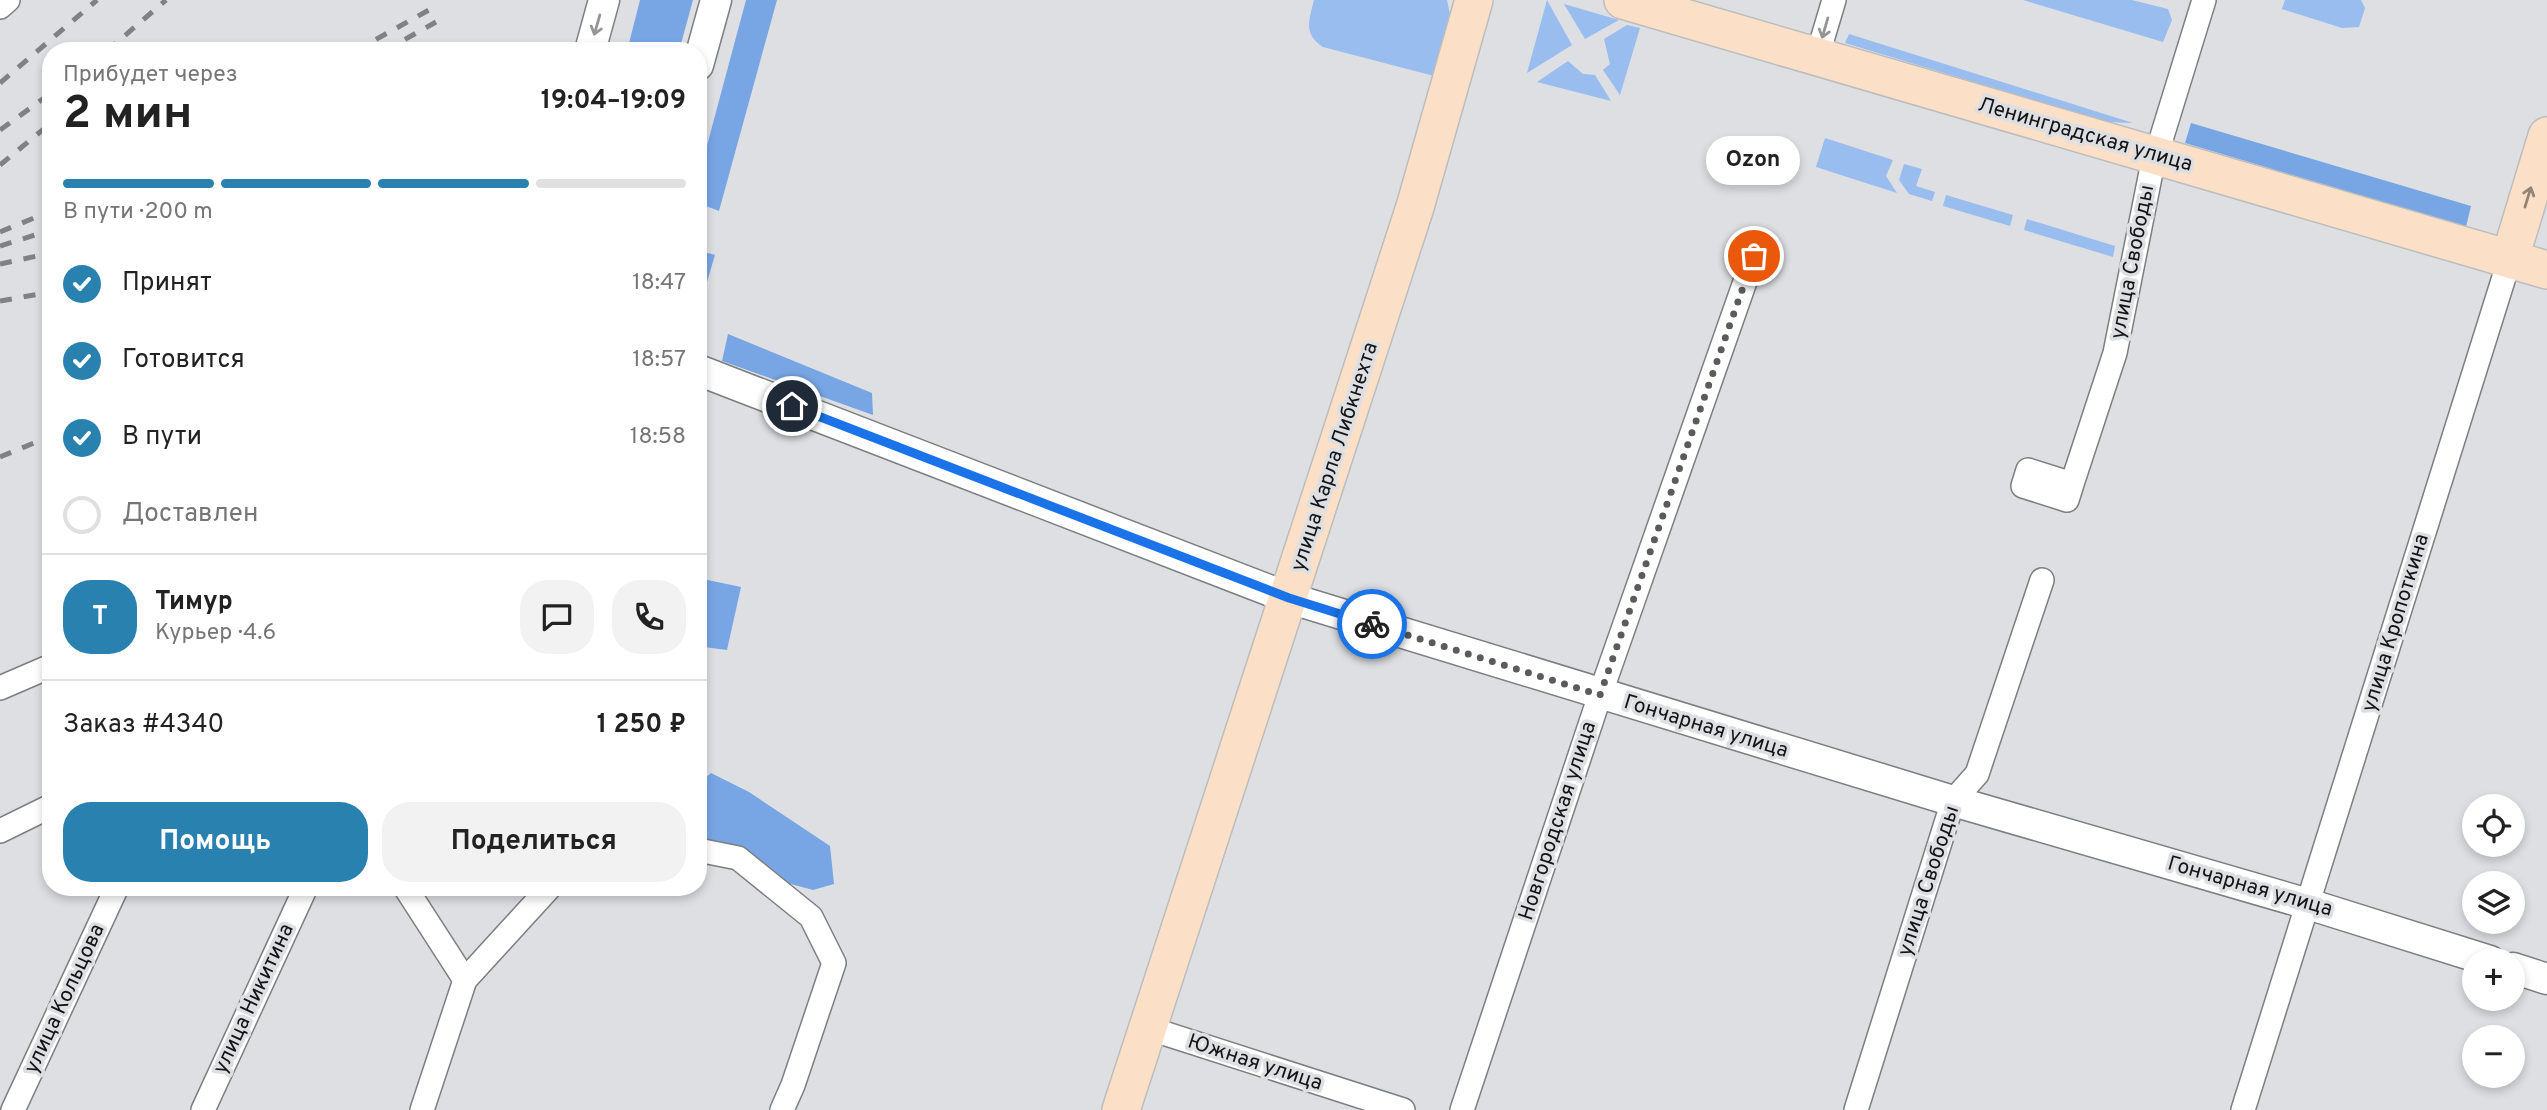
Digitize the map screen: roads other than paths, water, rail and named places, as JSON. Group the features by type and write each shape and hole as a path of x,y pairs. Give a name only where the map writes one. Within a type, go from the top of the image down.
{"main road":[{"name":"улица Карла Либкнехта","path":"1121,1110 1415,207 1474,0"},
{"name":"Ленинградская улица","path":"1623,0 2547,270"},
{"name":"улица Кропоткина","path":"2510,258 2547,136"}],"street":[{"path":"0,7 8,0"},
{"path":"592,42 604,0"},
{"path":"704,42 716,0"},
{"path":"1817,57 1834,0"},
{"name":"улица Свободы","path":"2072,484 2115,354 2155,156 2204,0"},
{"name":"Новгородская улица","path":"1462,1110 1600,695 1754,256"},
{"name":"улица Кропоткина","path":"2244,1110 2510,258"},
{"name":"Гончарная улица","path":"707,373 1289,598 1600,695 2308,904 2462,952"},
{"name":"улица Свободы","path":"1856,1110 1953,801 1977,774 2042,580"},
{"path":"0,688 42,670"},
{"path":"0,831 42,810"},
{"path":"707,851 738,858 811,916 834,963 782,1110"},
{"name":"улица Кольцова","path":"13,1110 113,896"},
{"name":"улица Никитина","path":"203,1110 302,896"},
{"path":"410,896 465,980"},
{"path":"422,1110 465,980 542,896"},
{"path":"2525,972 2547,979"},
{"name":"Южная улица","path":"1148,1028 1403,1110"}],"railway":[{"path":"48,42 97,0"},
{"path":"117,42 166,0"},
{"path":"371,42 429,10"},
{"path":"400,42 436,22"},
{"path":"0,83 42,47"},
{"path":"0,130 42,100"},
{"path":"0,165 42,130"},
{"path":"0,232 42,215"},
{"path":"0,246 42,233"},
{"path":"0,264 42,255"},
{"path":"0,301 42,294"},
{"path":"0,457 42,440"}],"place":[{"name":"Ozon","path":"1754,256"}]}
